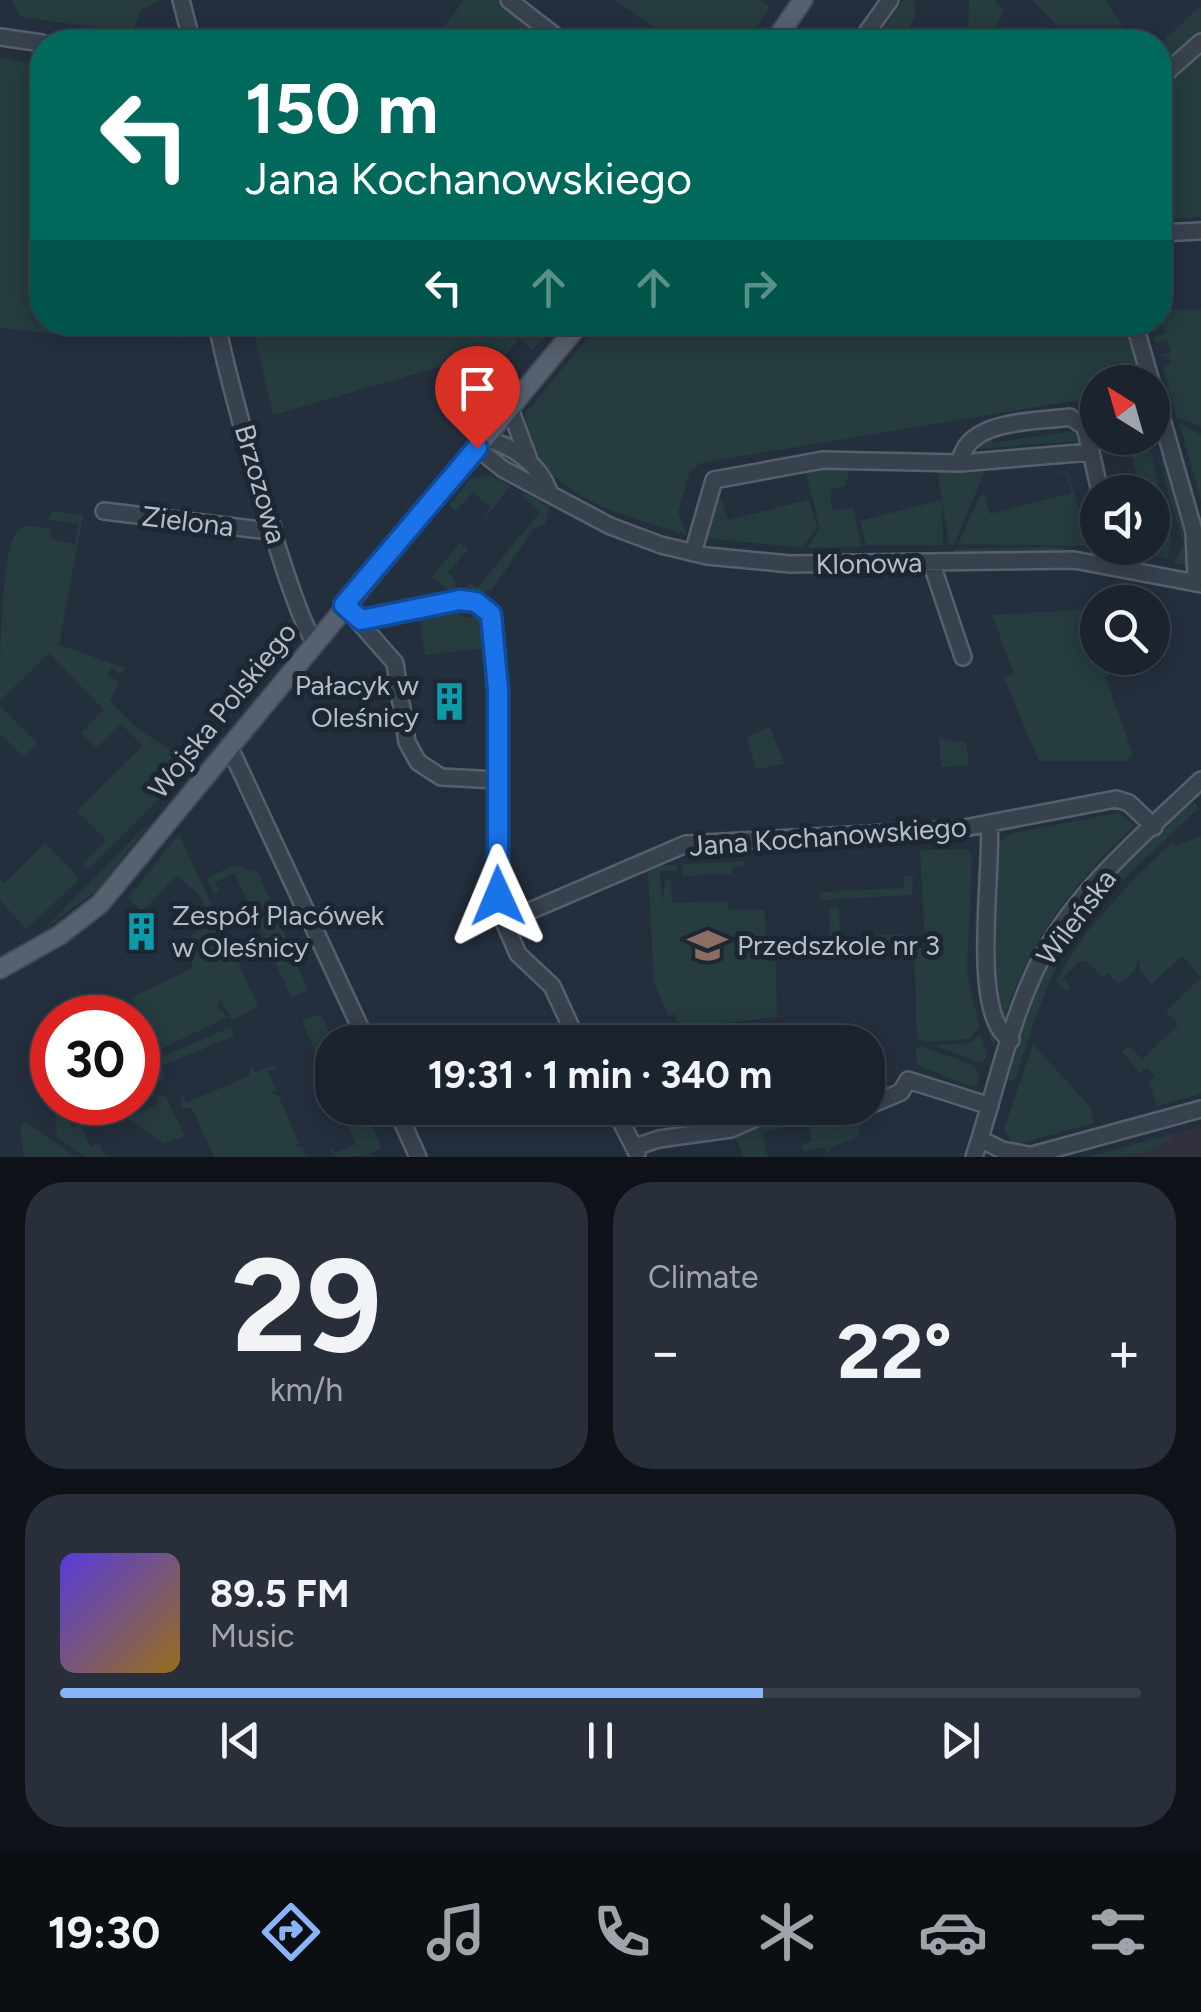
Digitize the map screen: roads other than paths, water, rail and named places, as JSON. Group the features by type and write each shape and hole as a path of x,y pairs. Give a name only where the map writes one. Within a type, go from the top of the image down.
{"main road":[{"path":"782,30 800,1"},
{"name":"Wojska Polskiego","path":"0,970 60,935 100,904 570,335"}],"street":[{"path":"181,0 189,30"},
{"path":"509,0 547,30"},
{"path":"869,30 890,0"},
{"path":"0,37 30,41"},
{"path":"1172,67 1201,42"},
{"path":"1172,231 1201,230"},
{"name":"Brzozowa","path":"220,335 272,527 303,626 314,640"},
{"path":"1138,335 1194,532 1198,583"},
{"name":"Klonowa","path":"510,409 535,470 549,491"},
{"path":"960,463 968,444 990,428 1070,417 1080,424"},
{"name":"Klonowa","path":"481,443 512,448 535,470"},
{"name":"Klonowa","path":"481,443 503,469 626,532 692,552 771,564 1074,560 1198,583"},
{"path":"692,552 708,488 718,477 823,460 960,463 1080,453"},
{"name":"Zielona","path":"104,510 261,530 272,527"},
{"path":"931,562 963,657"},
{"path":"361,620 465,600 491,614 498,670 498,905 523,960 552,986 570,1025"},
{"path":"344,605 395,663 412,755 432,774 474,782 497,780"},
{"path":"229,746 359,1025"},
{"name":"Wileńska","path":"977,1152 1030,982 1064,922 1201,780"},
{"path":"474,782 497,817"},
{"name":"Jana Kochanowskiego","path":"504,922 686,844 916,832 989,823 1116,798 1129,803 1154,827"},
{"path":"989,823 987,980 999,1028 1011,1040"},
{"path":"885,1098 901,1092 908,1080 990,1106"},
{"path":"977,1152 1002,1150 1027,1156 1201,1108"},
{"path":"404,1125 418,1157"},
{"path":"623,1125 637,1152 659,1139 741,1125"}],"place":[{"name":"Pałacyk w Oleśnicy","path":"449,701"},
{"name":"Zespół Placówek w Oleśnicy","path":"142,931"},
{"name":"Przedszkole nr 3","path":"707,945"}]}
